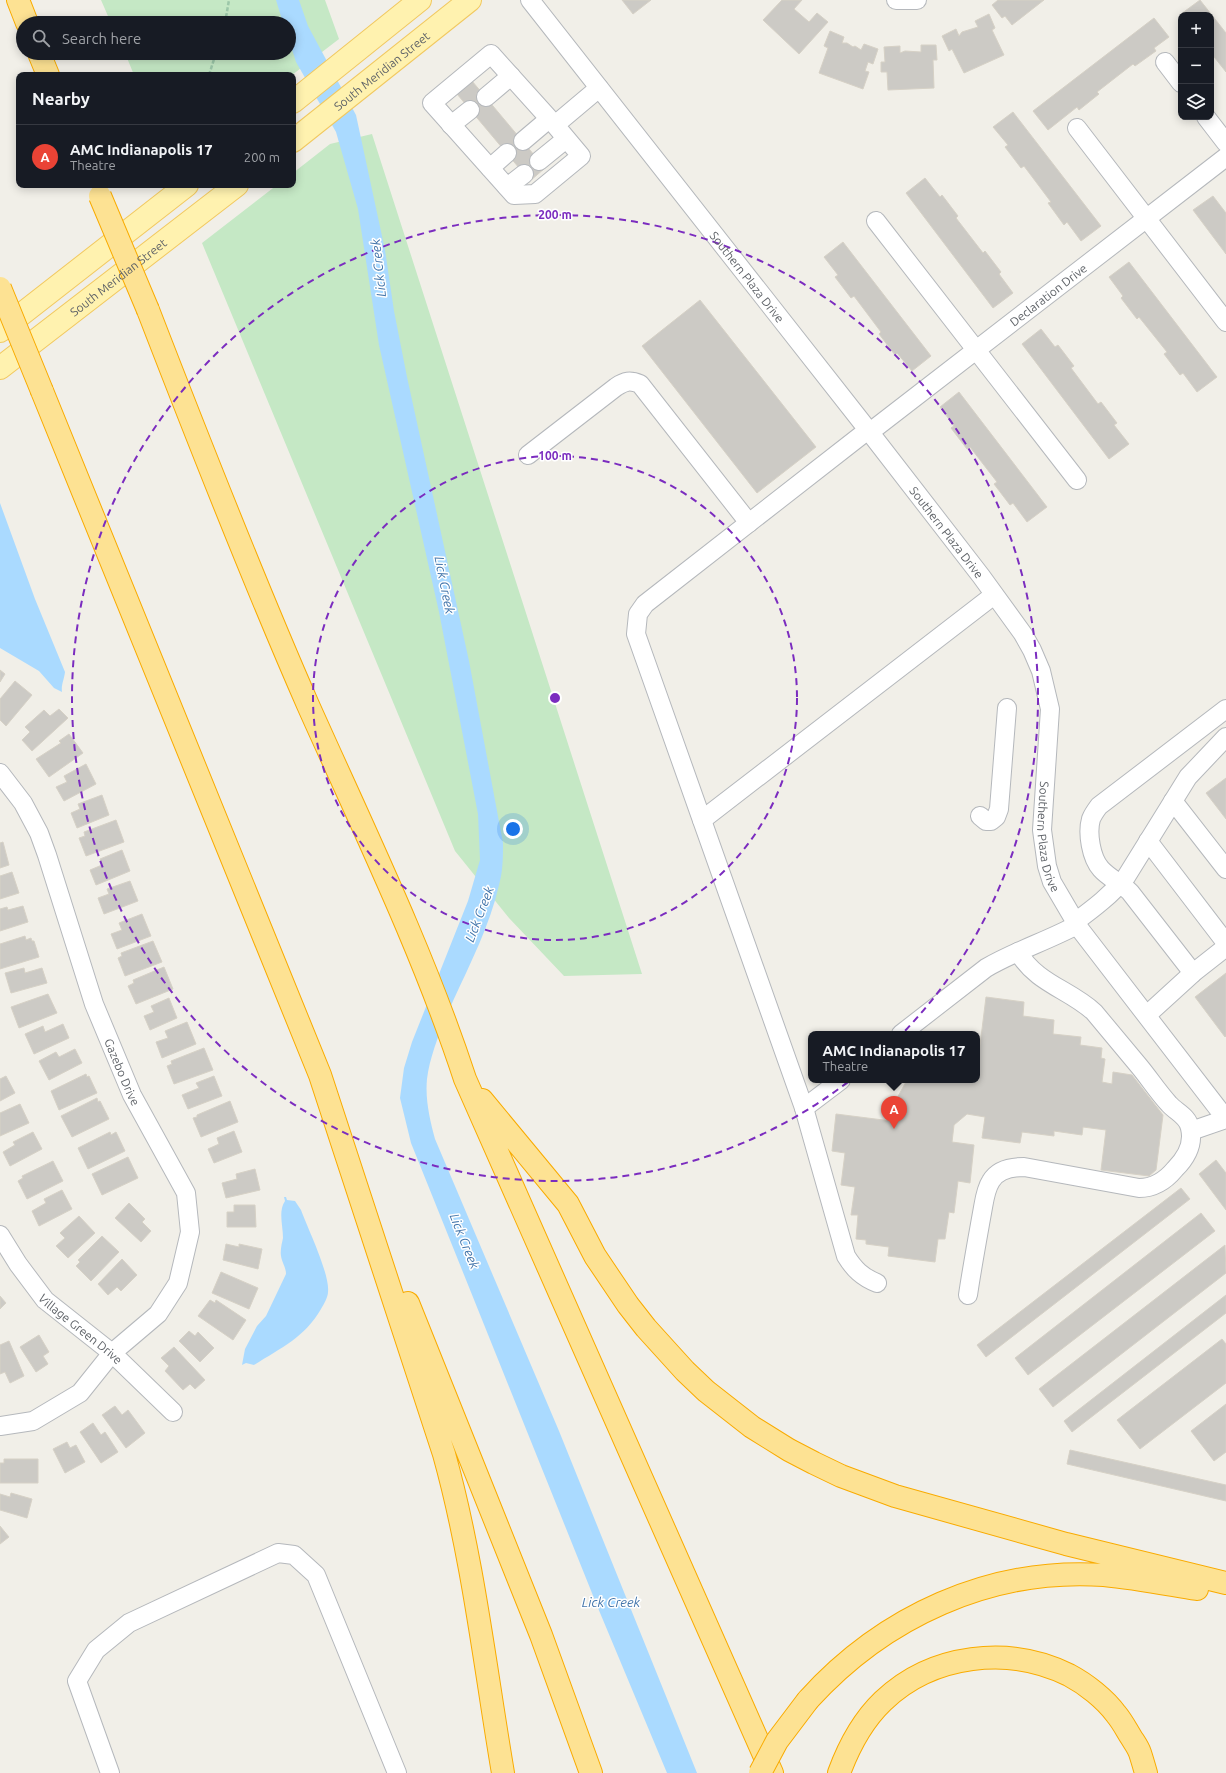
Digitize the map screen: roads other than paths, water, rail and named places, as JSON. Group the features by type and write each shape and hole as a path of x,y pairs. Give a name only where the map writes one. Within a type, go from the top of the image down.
{"highway":[{"path":"18,0 24,16"},
{"path":"42,60 47,72"},
{"path":"98,190 148,310 200,444 304,694 405,924 451,1037 465,1079 772,1773"},
{"path":"0,288 320,1075 440,1440 452,1482 466,1552 503,1773"},
{"path":"465,1079 568,1204 595,1256 628,1305 646,1328 685,1371 752,1427 789,1450 814,1463 841,1476 895,1496 1066,1544 1226,1583"},
{"path":"344,1146 444,1389 536,1621 590,1773"},
{"path":"760,1773 777,1741 808,1700 844,1663 884,1633 928,1608 955,1598 996,1586 1038,1578 1068,1575 1098,1575 1226,1593"},
{"path":"840,1773 848,1749 859,1730 883,1701 913,1678 947,1664 969,1658 998,1657 1042,1664 1070,1676 1095,1692 1116,1714 1140,1752 1146,1773"}],"main road":[{"path":"296,100 420,0"},
{"name":"South Meridian Street","path":"296,139 470,0"},
{"path":"0,331 183,188"},
{"name":"South Meridian Street","path":"0,368 233,188"}],"street":[{"name":"Southern Plaza Drive","path":"530,0 869,431 1023,634 1032,650 1046,689 1050,709 1042,830 1047,866 1052,882 1076,924 1226,1119"},
{"path":"896,0 917,0"},
{"path":"491,54 511,76 581,156 535,194 514,195 432,103 491,54"},
{"path":"1165,62 1178,80"},
{"path":"486,97 511,76"},
{"path":"539,161 556,128 599,88"},
{"path":"451,125 470,110"},
{"path":"1208,120 1226,144"},
{"path":"522,141 556,128"},
{"path":"1076,128 1226,322"},
{"path":"490,168 507,153"},
{"name":"Declaration Drive","path":"877,1283 867,1279 857,1272 846,1256 804,1108 636,634 638,614 645,604 749,523 976,351 1226,157"},
{"path":"507,187 524,174"},
{"path":"876,221 1077,480"},
{"path":"528,455 616,387 624,382 633,381 640,384 749,523"},
{"path":"702,820 994,595"},
{"path":"980,816 986,821 991,821 996,817 998,809 1007,708"},
{"path":"1193,974 1130,892 1121,883 1102,870 1096,863 1093,855 1090,832 1091,820 1094,812 1099,806 1226,709"},
{"path":"906,1031 986,968 1018,952 1051,939 1076,924 1106,899 1121,883 1193,770 1226,737"},
{"name":"Gazebo Drive","path":"0,773 23,804 39,833 97,1011 132,1095 186,1193 190,1232 178,1283 158,1314 112,1353 80,1393 33,1421 0,1426"},
{"path":"1173,801 1226,869"},
{"path":"1148,841 1226,943"},
{"path":"1147,1015 1226,947"},
{"path":"968,1296 973,1259 987,1191 992,1180 1000,1172 1010,1167 1024,1167 1134,1187 1148,1188 1163,1180 1184,1160 1189,1148 1191,1131 1186,1118 1167,1102 1094,1012 1085,1004 1040,977 1024,962 1018,952"},
{"path":"804,1108 837,1083"},
{"path":"1191,1131 1226,1119"},
{"name":"Village Green Drive","path":"0,1235 18,1264 45,1300 112,1353 173,1412"},
{"path":"110,1773 77,1681 96,1650 129,1623 278,1553 294,1555 316,1575 397,1773"}],"water":[{"name":"Lick Creek","path":"276,0 299,0 308,26 356,115 385,250 394,311 407,377 469,661 503,843 501,874 495,900 479,944 437,1039 431,1060 427,1079 427,1102 431,1125 435,1139 559,1431 697,1773 667,1773 598,1608 411,1143 400,1098 404,1068 412,1042 468,901 480,860 478,814 439,612 379,345 358,209 336,132 296,62 296,16 281,16"},
{"path":"0,503 35,599 65,672 62,692 54,688 39,671 0,648"},
{"path":"284,1197 286,1197 287,1200 295,1201 301,1210 326,1274 328,1284 327,1296 315,1319 300,1335 254,1365 246,1363 242,1365 245,1349 257,1326 266,1316 286,1274 281,1254 283,1238 281,1214 285,1201"}],"place":[{"name":"AMC Indianapolis 17","path":"894,1129"}]}
